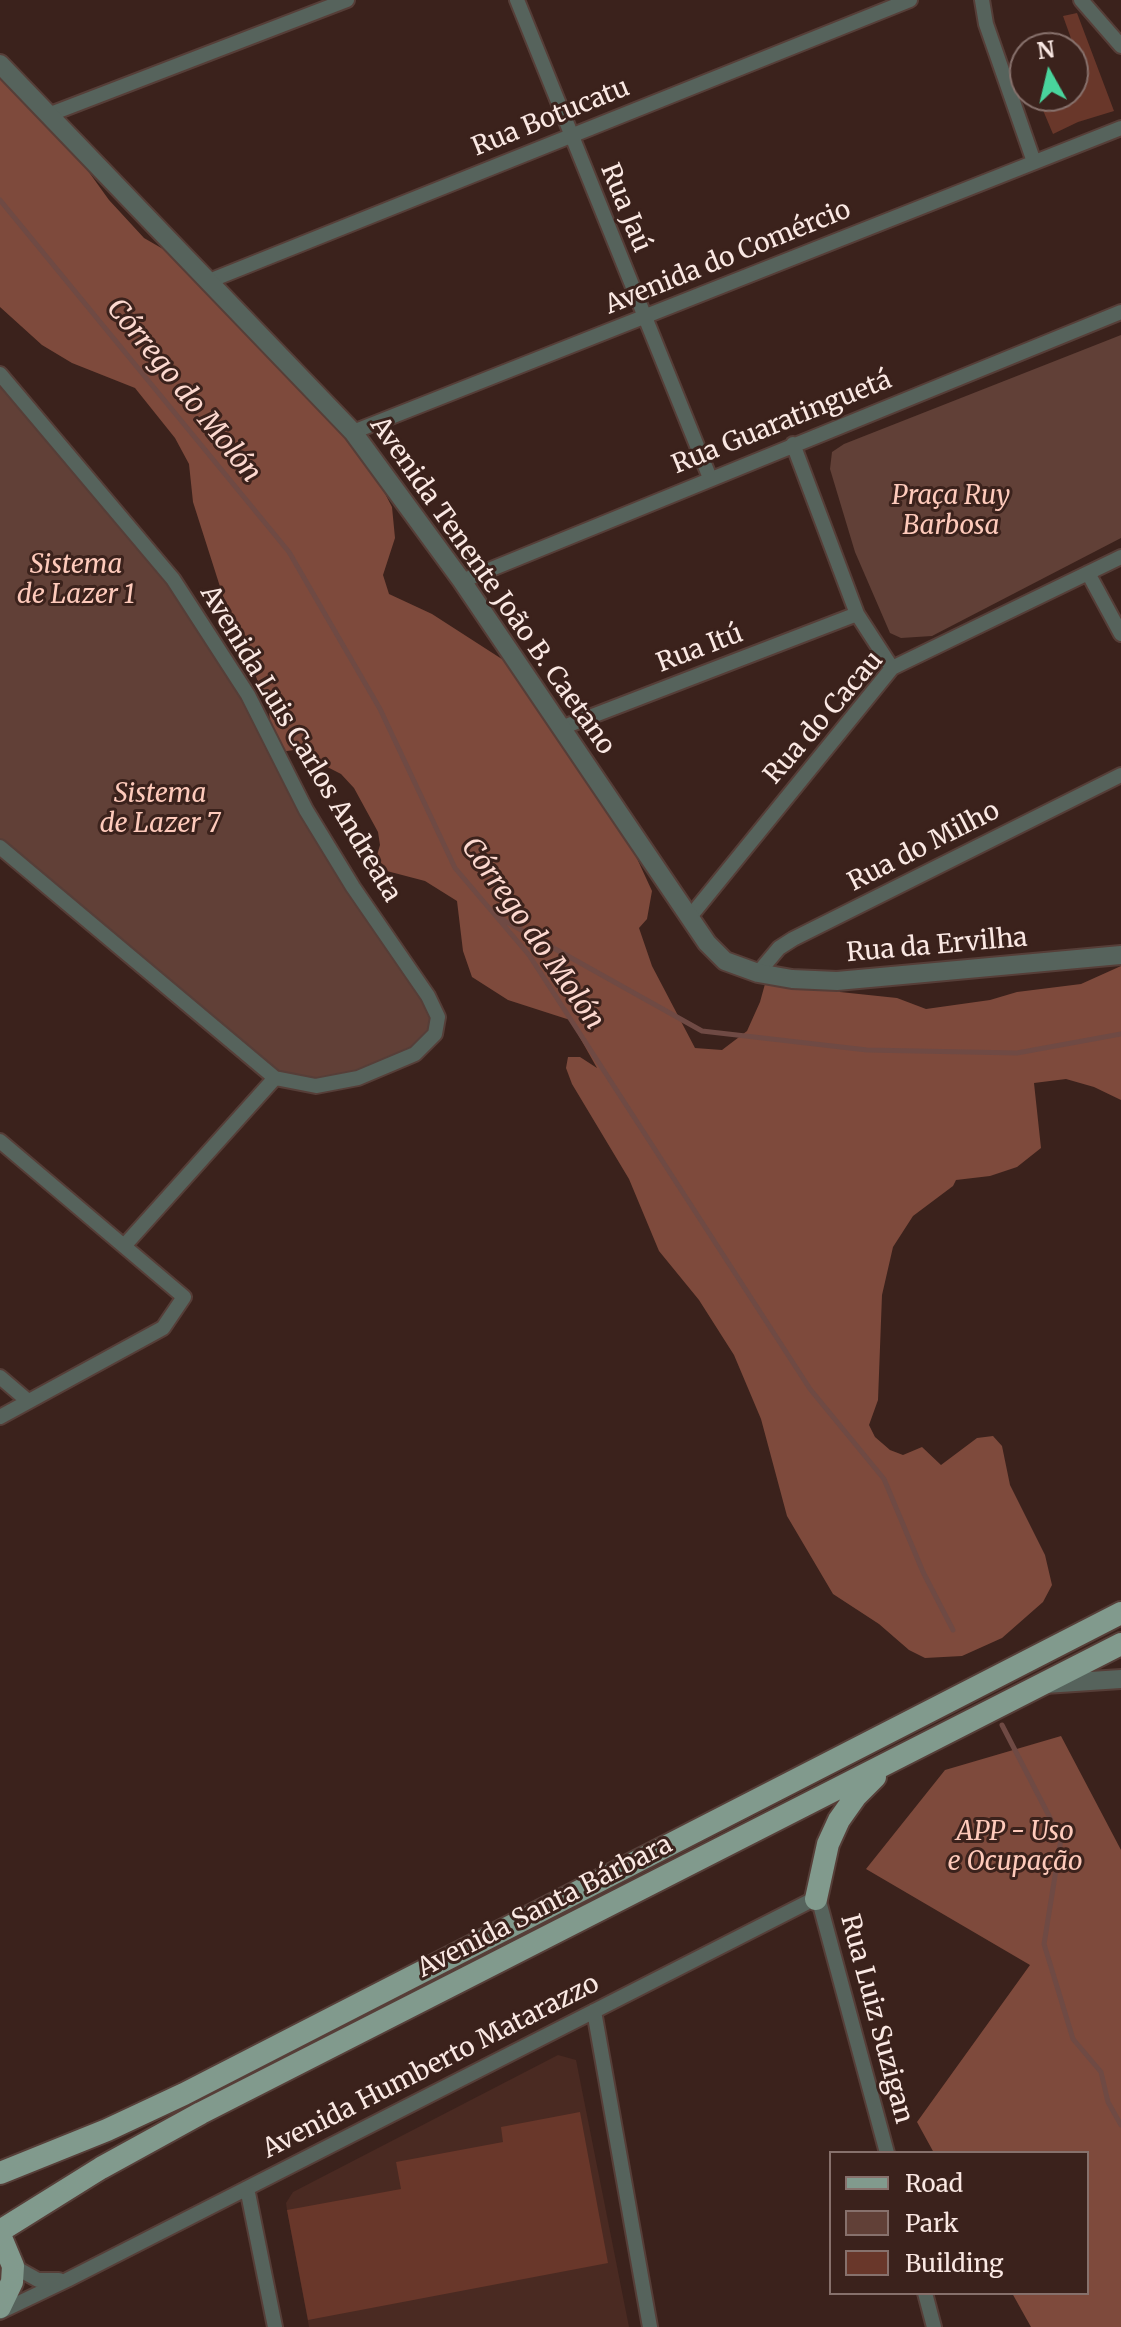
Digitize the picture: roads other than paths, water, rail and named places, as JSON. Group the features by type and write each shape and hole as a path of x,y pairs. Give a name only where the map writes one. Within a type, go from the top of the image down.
{"main road":[{"name":"Avenida Santa Bárbara","path":"0,2173 107,2130 184,2094 1121,1613"},
{"name":"Avenida Santa Bárbara","path":"0,2233 101,2168 201,2113 1121,1644"},
{"path":"816,1899 828,1844 839,1820 856,1796 891,1762"},
{"path":"0,2233 13,2266 12,2282 0,2309"}],"street":[{"path":"48,115 347,0"},
{"name":"Rua Jaú","path":"517,0 710,478"},
{"name":"Rua Botucatu","path":"209,281 910,0"},
{"path":"982,0 986,24 1034,162"},
{"path":"1081,0 1121,46"},
{"name":"Avenida Tenente João B. Caetano","path":"0,64 353,432 462,581 707,943 725,961 758,973"},
{"name":"Avenida do Comércio","path":"353,432 1121,128"},
{"name":"Rua Guaratinguetá","path":"462,581 1121,312"},
{"name":"Avenida Luis Carlos Andreata","path":"0,374 173,579 248,695 306,810 353,887 428,996 438,1017 435,1034 415,1054 358,1078 316,1086 275,1078"},
{"path":"793,444 857,614 892,668"},
{"name":"Rua do Cacau","path":"689,918 892,668 1121,557"},
{"path":"1088,573 1121,634"},
{"name":"Rua Itú","path":"561,728 857,614"},
{"name":"Rua do Milho","path":"758,973 779,948 793,939 1121,775"},
{"path":"0,847 275,1078 124,1246"},
{"name":"Rua da Ervilha","path":"758,973 792,979 837,981 1121,955"},
{"path":"0,1141 184,1297 163,1328 0,1417"},
{"path":"0,1377 28,1401"},
{"path":"1042,1684 1121,1679"},
{"name":"Avenida Humberto Matarazzo","path":"0,2309 67,2280 816,1899"},
{"name":"Rua Luiz Suzigan","path":"816,1899 886,2151"},
{"path":"594,2011 650,2327"},
{"path":"247,2188 275,2327"},
{"path":"13,2266 38,2280 67,2280"},
{"path":"926,2295 934,2327"}],"waterway":[{"name":"Córrego do Molón","path":"0,200 289,552 380,709 455,868 529,955 810,1389 884,1479 923,1572 953,1630"},
{"path":"498,917 702,1031 867,1050 1017,1053 1121,1034"},
{"path":"1002,1725 1061,1839 1044,1944 1073,2039 1101,2072 1108,2102 1121,2125"}],"park label":[{"name":"Praça Ruy Barbosa","path":"951,512"},
{"name":"Sistema de Lazer 1","path":"76,581"},
{"name":"Sistema de Lazer 7","path":"160,810"},
{"name":"APP - Uso e Ocupação","path":"1015,1848"}]}
